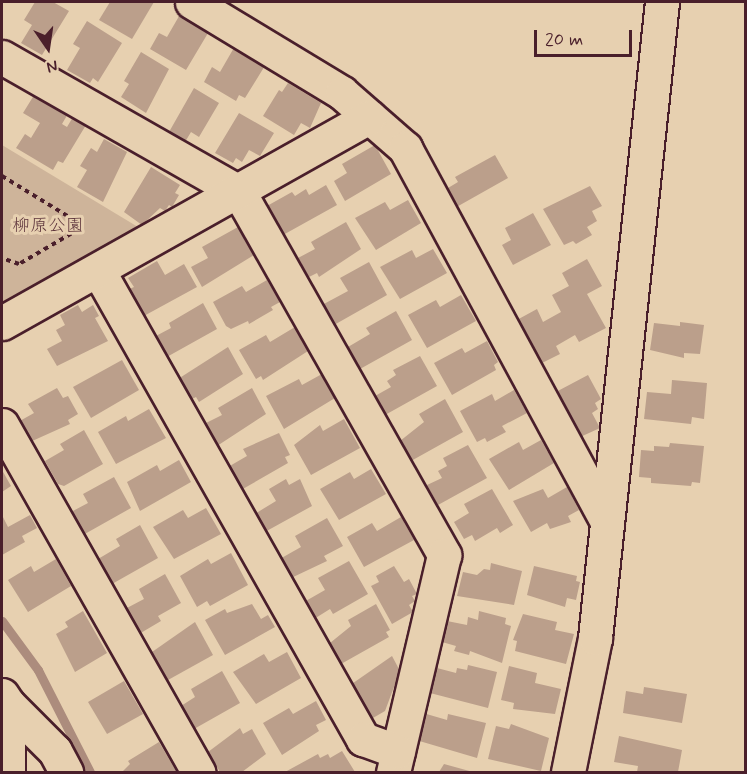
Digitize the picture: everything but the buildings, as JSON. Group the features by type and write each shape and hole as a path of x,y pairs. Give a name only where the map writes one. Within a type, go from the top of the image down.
{"street":[{"path":"192,2 342,93 405,148 608,520"},
{"path":"568,772 595,638 662,2"},
{"path":"2,57 239,192 444,555 396,762 363,739 98,270"},
{"path":"2,323 369,117"},
{"path":"2,425 198,772"},
{"path":"5,699 8,772"},
{"path":"5,699 55,752 66,772"}],"path":[{"path":"2,176 79,223 79,229 19,264 2,258"}],"green space":[{"name":"柳原公園","path":"2,145 138,227 2,307"}],"waterway":[{"path":"2,621 38,670 90,772"}]}
